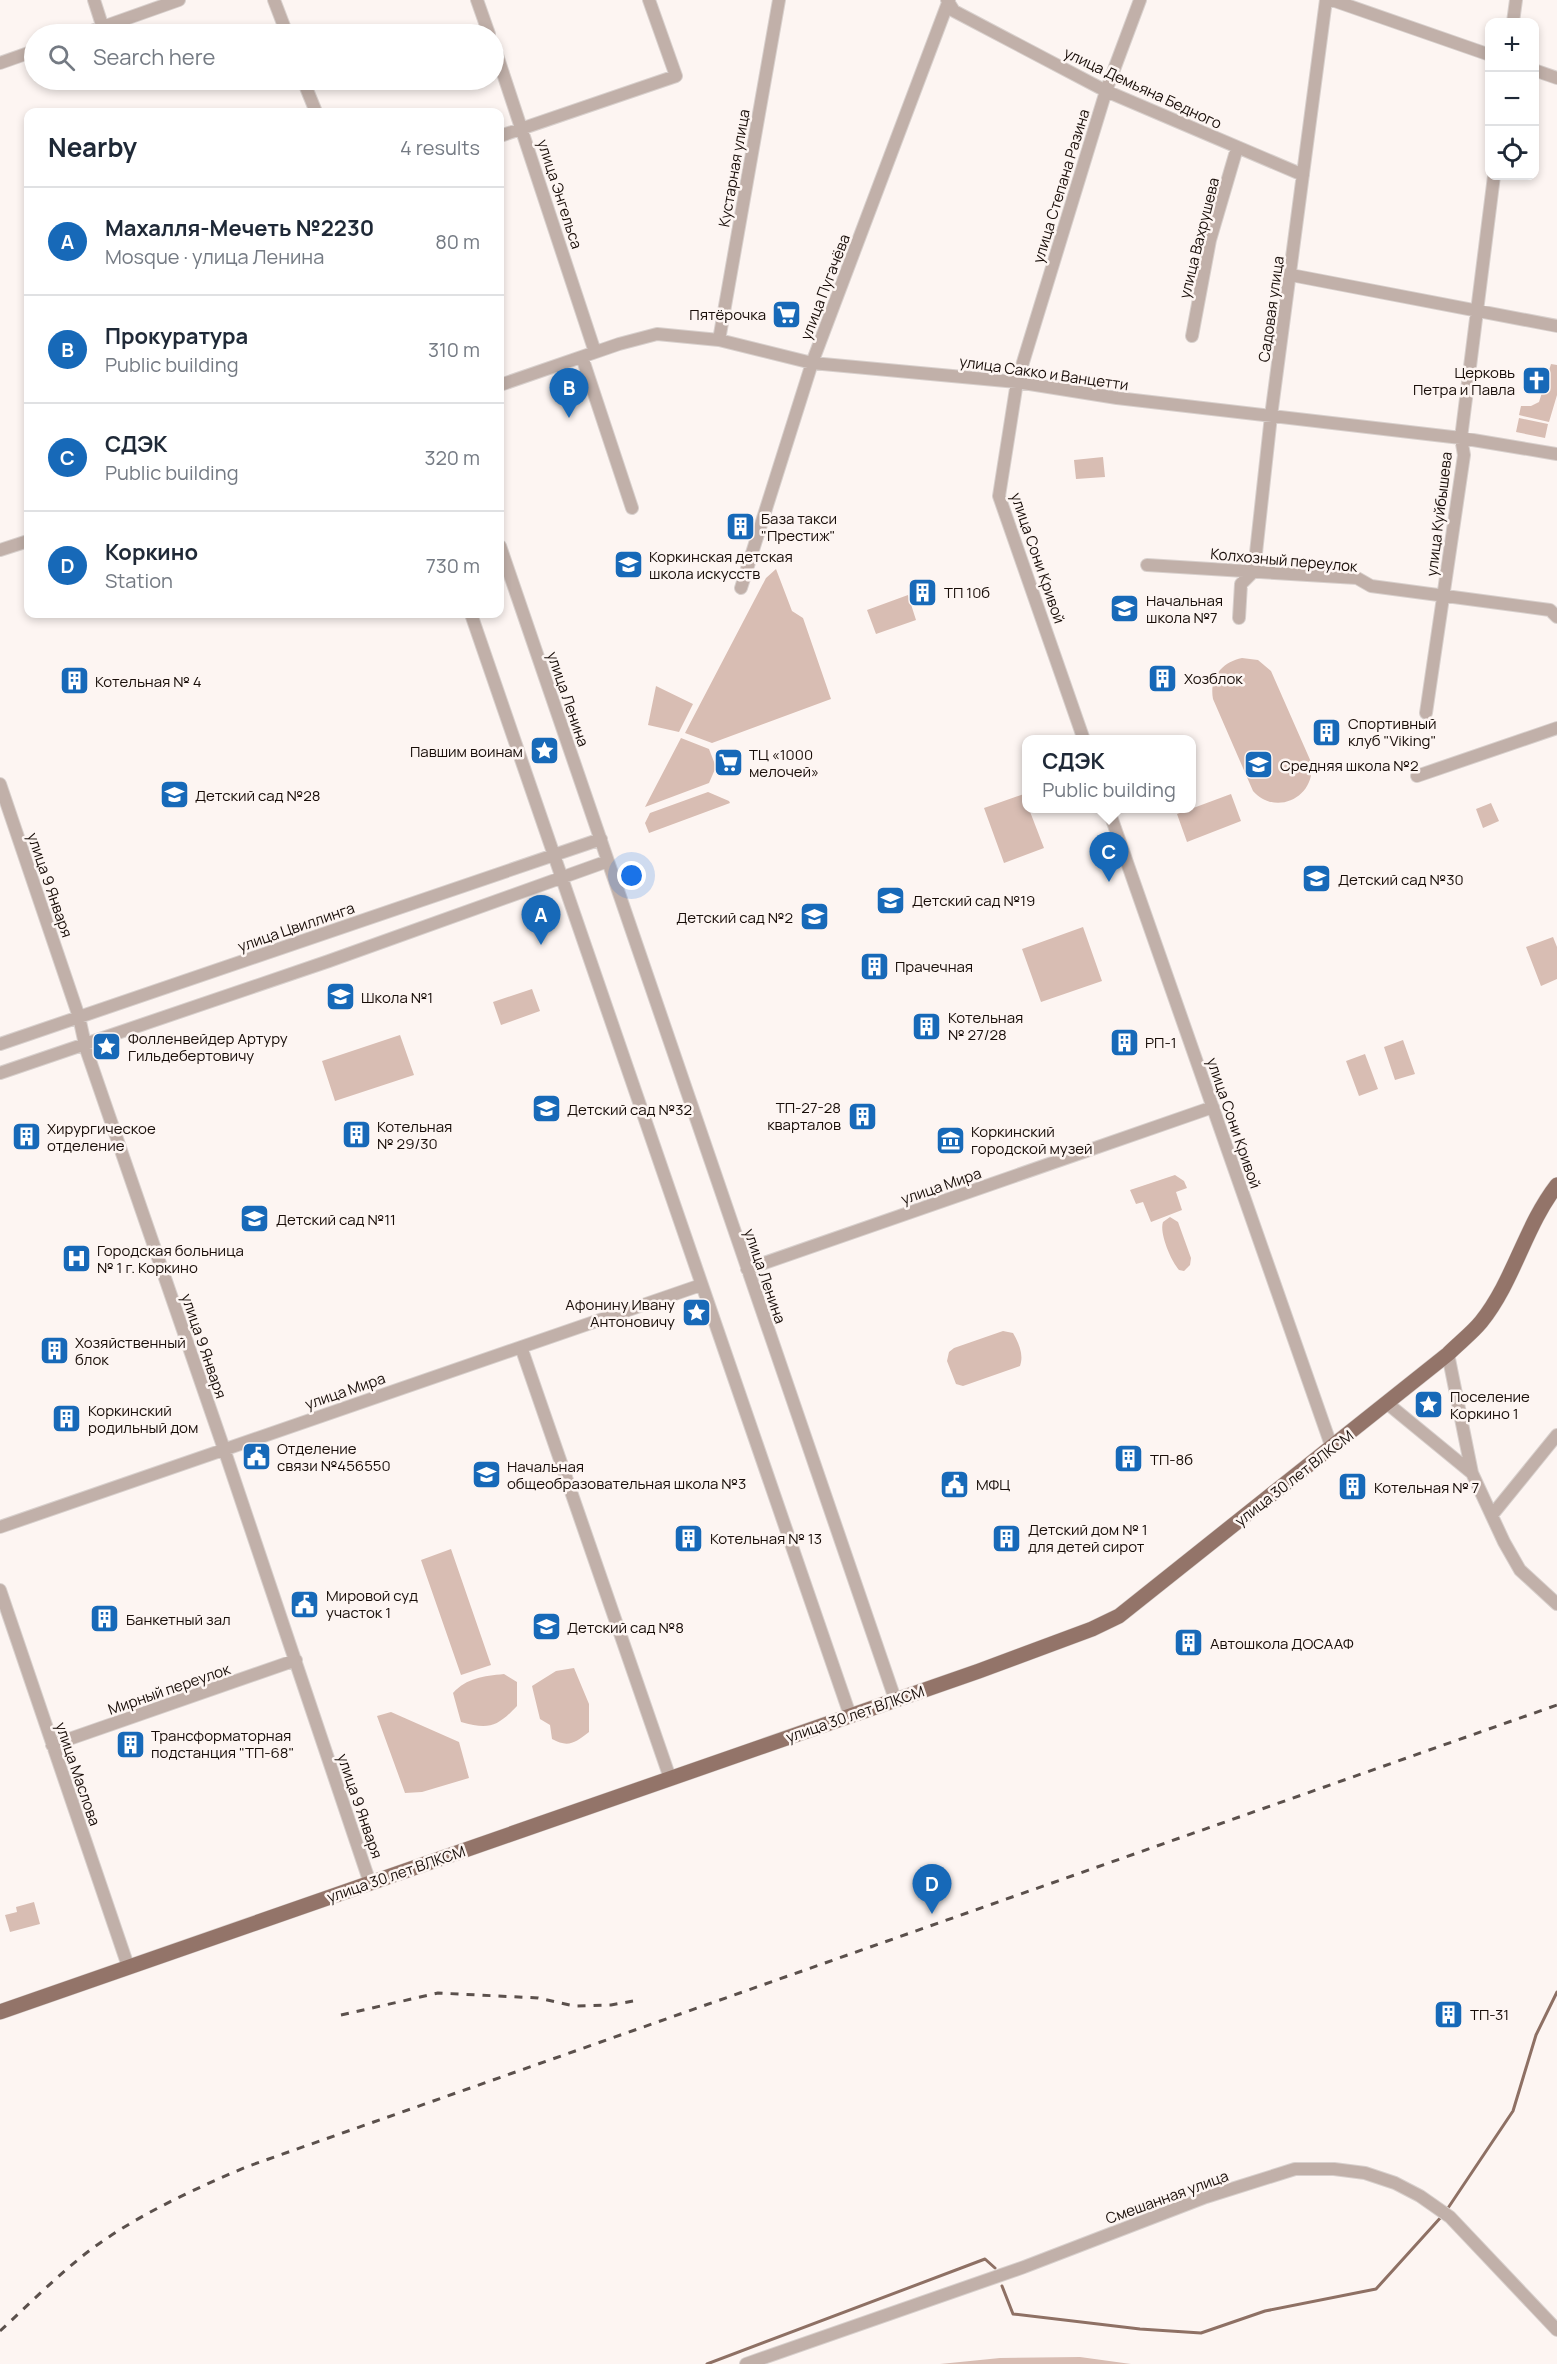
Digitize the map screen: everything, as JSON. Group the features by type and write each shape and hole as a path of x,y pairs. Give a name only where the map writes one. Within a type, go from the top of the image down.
{"main road":[{"name":"улица 30 лет ВЛКСМ","path":"0,2012 979,1671 1092,1629 1119,1616 1388,1404 1448,1354 1481,1322 1504,1282 1541,1207 1557,1185"}],"street":[{"path":"94,0 102,24"},
{"path":"114,24 179,0"},
{"path":"274,0 283,24"},
{"path":"477,0 485,24"},
{"path":"504,135 676,76 649,0"},
{"name":"Кустарная улица","path":"719,340 779,0"},
{"name":"улица Степана Разина","path":"1017,382 1106,91 1140,0"},
{"name":"Садовая улица","path":"1239,618 1241,584 1254,571 1271,416 1326,0"},
{"path":"1332,0 1485,54"},
{"path":"1514,18 1516,0"},
{"name":"улица Демьяна Бедного","path":"948,1 954,11 1106,91 1303,176"},
{"name":"улица Пугачёва","path":"741,588 812,363 948,1"},
{"path":"0,63 24,55"},
{"path":"1539,72 1557,78"},
{"name":"улица Энгельса","path":"504,75 595,352"},
{"path":"307,90 314,108"},
{"name":"улица Вахрушева","path":"1192,336 1210,240 1237,148"},
{"name":"улица Куйбышева","path":"1426,713 1464,455 1461,438 1494,180"},
{"path":"1291,275 1557,326"},
{"name":"улица Сакко и Ванцетти","path":"504,384 595,352 657,334 719,340 812,363 1017,382 1117,399 1461,438 1557,454"},
{"path":"582,357 632,508"},
{"name":"улица Сони Кривой","path":"1017,382 999,496 1082,735"},
{"path":"0,550 24,542"},
{"name":"улица Ленина","path":"504,558 895,1700"},
{"name":"Колхозный переулок","path":"1147,565 1357,578 1371,586 1550,610 1557,617"},
{"path":"472,618 850,1715"},
{"path":"1417,776 1557,729"},
{"name":"улица 9 Января","path":"0,784 79,1017 84,1045 224,1449 370,1883"},
{"name":"улица Сони Кривой","path":"1110,813 1332,1448"},
{"name":"улица Цвиллинга","path":"0,1044 601,839"},
{"path":"0,1073 329,961 608,861"},
{"name":"улица Мира","path":"747,1269 1213,1107"},
{"name":"улица Мира","path":"0,1527 701,1285"},
{"path":"521,1347 670,1778"},
{"path":"1448,1354 1472,1473 1520,1570 1557,1604"},
{"path":"1388,1404 1472,1473"},
{"path":"1492,1515 1557,1435"},
{"name":"улица Маслова","path":"0,1590 128,1966"},
{"name":"Мирный переулок","path":"52,1745 296,1660"},
{"name":"Смешанная улица","path":"746,2364 1024,2267 1206,2197 1295,2169 1335,2169 1365,2173 1395,2183 1438,2206 1557,2330"}],"shaded area":[{"path":"1551,364 1557,365 1557,395 1549,422 1519,415 1521,406 1531,406 1539,402"},
{"path":"1519,418 1548,424 1545,438 1516,432"},
{"path":"1103,457 1105,477 1076,479 1074,460"},
{"path":"776,569 792,611 803,618 831,699 712,743 685,733 766,578"},
{"path":"908,595 916,620 876,634 867,610"},
{"path":"1242,658 1258,660 1271,671 1311,762 1308,785 1293,799 1273,802 1262,799 1253,791 1213,699 1213,684 1218,672 1228,663"},
{"path":"656,686 693,704 679,732 648,725"},
{"path":"681,738 709,749 716,767 709,783 645,807"},
{"path":"708,792 730,803 649,833 645,823 650,813"},
{"path":"1231,794 1241,821 1187,842 1177,814 1196,813 1196,807"},
{"path":"1022,795 1022,813 1031,813 1044,848 1004,863 984,808"},
{"path":"1491,803 1499,821 1483,828 1476,809"},
{"path":"1083,927 1102,981 1041,1002 1022,949"},
{"path":"1553,937 1557,947 1557,979 1541,986 1526,947"},
{"path":"532,989 540,1011 501,1025 493,1002"},
{"path":"400,1035 414,1075 335,1101 322,1061"},
{"path":"1403,1040 1415,1074 1395,1080 1384,1047"},
{"path":"1365,1054 1378,1089 1359,1096 1346,1061"},
{"path":"1175,1175 1184,1181 1187,1188 1176,1192 1182,1210 1151,1222 1143,1202 1136,1204 1130,1190"},
{"path":"1170,1217 1178,1222 1191,1258 1190,1265 1184,1271 1179,1270 1176,1266 1164,1240 1163,1222"},
{"path":"1003,1331 1013,1333 1017,1341 1021,1353 1020,1366 963,1386 956,1384 947,1361 949,1352 954,1348"},
{"path":"451,1549 491,1665 461,1675 421,1560"},
{"path":"574,1668 589,1704 589,1732 567,1744 552,1739 550,1725 540,1719 532,1686 556,1671"},
{"path":"504,1674 517,1682 517,1706 492,1725 479,1726 461,1722 453,1693 464,1684 476,1679"},
{"path":"391,1712 459,1742 469,1778 422,1792 405,1793 377,1716"},
{"path":"34,1902 40,1924 10,1932 5,1915 17,1912 16,1907"},
{"path":"1080,2357 1131,2364 940,2364 1000,2358"}],"waterway":[{"path":"1446,2211 1513,2111 1536,2035 1557,1992"},
{"path":"1002,2286 1013,2314 1140,2329 1201,2333 1265,2311 1376,2289 1442,2216"},
{"path":"707,2364 985,2259 995,2268"}],"railway":[{"path":"0,2331 63,2272 103,2241 162,2206 246,2167 1557,1705"},
{"path":"341,2015 438,1993 538,1998 574,2006 611,2005 633,2001"}],"place":[{"name":"Пятёрочка","path":"787,314"},
{"name":"Церковь Петра и Павла","path":"1536,381"},
{"name":"Прокуратура","path":"569,418"},
{"name":"База такси \"Престиж\"","path":"740,527"},
{"name":"Коркинская детская школа искусств","path":"628,565"},
{"name":"ТП 10б","path":"923,592"},
{"name":"Начальная школа №7","path":"1125,609"},
{"name":"Хозблок","path":"1163,678"},
{"name":"Котельная № 4","path":"74,681"},
{"name":"Спортивный клуб \"Viking\"","path":"1327,732"},
{"name":"Павшим воинам","path":"544,751"},
{"name":"ТЦ «1000 мелочей»","path":"728,763"},
{"name":"Средняя школа №2","path":"1259,765"},
{"name":"Детский сад №28","path":"174,795"},
{"name":"Детский сад №30","path":"1317,879"},
{"name":"СДЭК","path":"1109,882"},
{"name":"Детский сад №19","path":"891,900"},
{"name":"Детский сад №2","path":"814,917"},
{"name":"Махалля-Мечеть №2230","path":"541,945"},
{"name":"Прачечная","path":"874,966"},
{"name":"Школа №1","path":"340,997"},
{"name":"Котельная № 27/28","path":"927,1026"},
{"name":"РП-1","path":"1124,1042"},
{"name":"Фолленвейдер Артуру Гильдебертовичу","path":"107,1047"},
{"name":"Детский сад №32","path":"546,1109"},
{"name":"ТП-27-28 кварталов","path":"862,1116"},
{"name":"Котельная № 29/30","path":"356,1135"},
{"name":"Хирургическое отделение","path":"26,1137"},
{"name":"Коркинский городской музей","path":"950,1140"},
{"name":"Детский сад №11","path":"255,1219"},
{"name":"Городская больница № 1 г. Коркино","path":"76,1259"},
{"name":"Афонину Ивану Антоновичу","path":"696,1313"},
{"name":"Хозяйственный блок","path":"54,1351"},
{"name":"Поселение Коркино 1","path":"1429,1405"},
{"name":"Коркинский родильный дом","path":"67,1419"},
{"name":"Отделение связи №456550","path":"256,1457"},
{"name":"ТП-8б","path":"1129,1459"},
{"name":"Начальная общеобразовательная школа №3","path":"486,1475"},
{"name":"МФЦ","path":"955,1484"},
{"name":"Котельная № 7","path":"1353,1487"},
{"name":"Котельная № 13","path":"689,1538"},
{"name":"Детский дом № 1 для детей сирот","path":"1007,1538"},
{"name":"Мировой суд участок 1","path":"305,1604"},
{"name":"Банкетный зал","path":"105,1619"},
{"name":"Детский сад №8","path":"546,1627"},
{"name":"Автошкола ДОСААФ","path":"1189,1643"},
{"name":"Трансформаторная подстанция \"ТП-68\"","path":"130,1744"},
{"name":"Коркино","path":"932,1914"},
{"name":"ТП-31","path":"1449,2014"}]}
